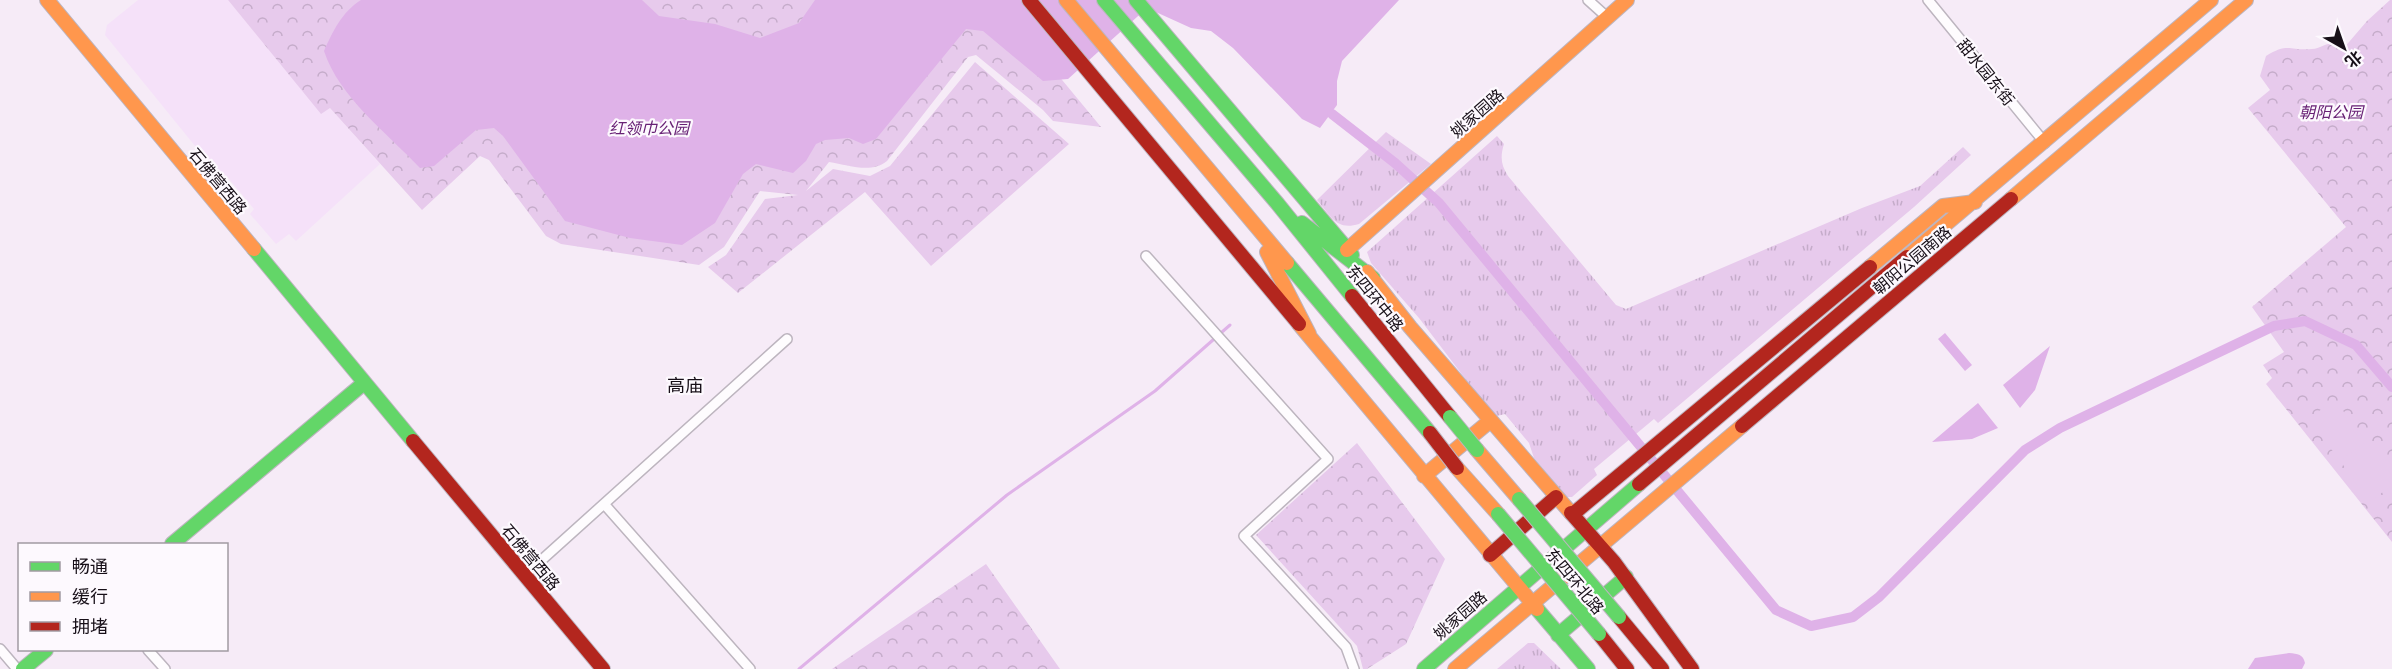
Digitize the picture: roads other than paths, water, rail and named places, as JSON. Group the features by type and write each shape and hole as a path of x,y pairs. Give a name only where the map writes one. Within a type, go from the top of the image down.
{"main road":[{"name":"石佛营西路","path":"47,0 603,669"},
{"path":"1029,0 1309,334 1490,555 1588,669"},
{"path":"1066,0 1253,223 1309,334"},
{"name":"东四环中路","path":"1104,0 1277,203 1450,417 1619,617"},
{"name":"东四环中路","path":"1136,0 1373,279 1410,327 1599,545"},
{"name":"姚家园路","path":"1347,250 1627,0"},
{"name":"朝阳公园南路","path":"1586,528 2045,143 2211,0"},
{"name":"朝阳公园南路","path":"1532,602 2246,0"},
{"name":"朝阳公园南路","path":"1573,514 1943,206 1975,202"},
{"path":"1277,203 1373,279"},
{"name":"东四环北路","path":"1253,223 1627,669"},
{"path":"173,543 364,383"},
{"path":"1424,476 1490,421"},
{"path":"1490,555 1556,497"},
{"name":"姚家园路","path":"1424,669 1586,528"},
{"path":"1599,545 1626,577 1687,667"},
{"path":"1558,635 1626,577"},
{"path":"1455,669 1532,602"},
{"name":"东四环北路","path":"1619,617 1661,668"},
{"path":"23,669 45,651"}],"street":[{"path":"1588,0 1608,18"},
{"name":"甜水园东街","path":"1928,0 2045,143"},
{"path":"1146,256 1328,459 1244,536 1346,647 1354,669"},
{"path":"525,575 787,339"},
{"path":"605,505 750,669"},
{"path":"0,649 17,669"},
{"path":"149,651 165,669"}],"waterway":[{"path":"1332,114 1395,163 1439,203 1776,610 1811,626 1853,617 1879,597 2025,450 2060,428 2274,326 2305,321 2356,345 2392,387"},
{"path":"799,669 1007,495 1155,391 1230,325"}],"district":[{"name":"高庙","path":"685,386"}],"park label":[{"name":"朝阳公园","path":"2331,112"},
{"name":"红领巾公园","path":"649,128"}]}
